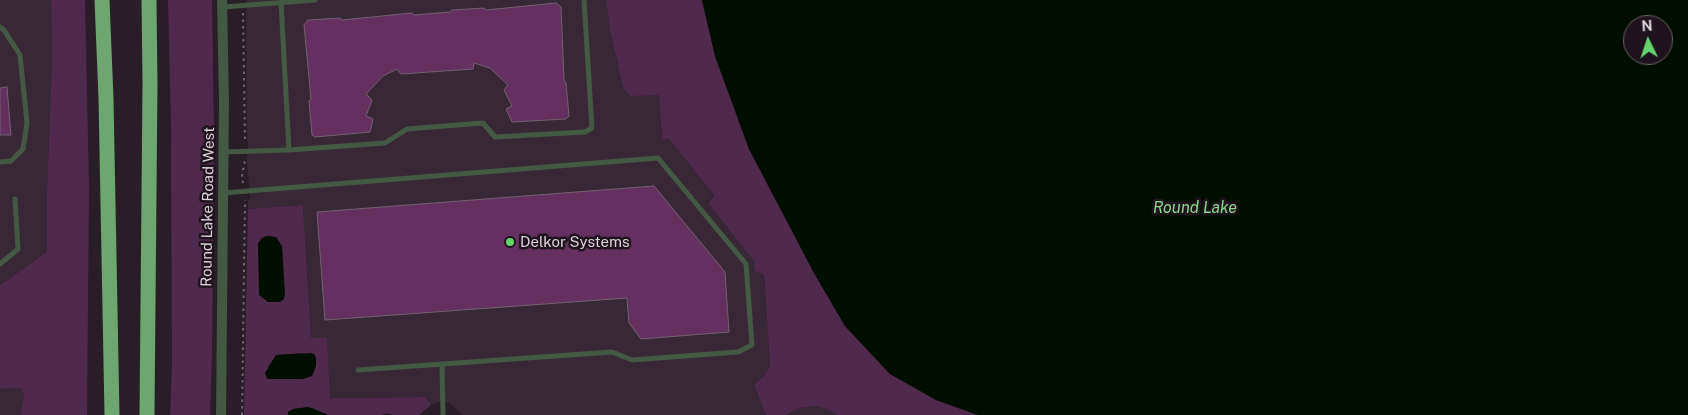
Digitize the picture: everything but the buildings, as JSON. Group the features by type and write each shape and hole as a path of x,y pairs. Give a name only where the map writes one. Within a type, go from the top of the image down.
{"highway":[{"path":"102,0 106,98 112,415"},
{"path":"148,415 149,0"}],"street":[{"name":"Round Lake Road West","path":"222,415 223,3"}],"lane":[{"path":"223,3 242,5 315,0"},
{"path":"223,152 289,150 385,143 408,129 483,123 495,138 584,132 592,128 584,0"},
{"path":"281,2 289,150"},
{"path":"0,27 4,30 20,55 27,123 23,149 10,161 0,162"},
{"path":"222,193 658,158 746,264 752,345 738,352 632,360 612,352 358,370"},
{"path":"0,264 18,249 15,199"},
{"path":"442,365 443,415"}],"path":[{"path":"242,5 245,151 242,176 244,191 242,415"}],"shaded area":[{"path":"0,0 51,0 52,59 47,191 47,252 0,285"},
{"path":"51,0 85,0 89,188 87,415 20,415 24,395 22,388 0,389 0,285 47,252 47,191 52,59"},
{"path":"168,0 212,0 214,135 210,415 170,415 172,367 171,128"},
{"path":"246,0 606,0 610,30 622,83 631,96 659,94 662,140 669,139 714,195 709,199 708,203 764,273 770,366 765,375 754,385 766,415 463,415 450,403 438,402 431,405 425,397 330,398 327,338 311,339 303,205 248,209 250,197 247,162"},
{"path":"606,0 702,0 715,56 749,149 814,273 845,326 890,374 936,400 978,415 837,415 816,406 800,408 785,415 766,415 754,385 765,375 770,366 764,274 755,271 754,261 708,203 714,195 669,139 662,140 659,95 631,96 625,90 610,30"},
{"path":"303,205 311,338 327,338 330,398 425,397 431,405 419,415 393,415 387,413 382,415 328,415 307,407 288,412 288,415 244,415 248,209","holes":["272,236 280,302 268,302 262,238","302,353 307,378 267,379 268,367 276,355"]},
{"path":"22,387 24,395 20,415 0,415 0,389"},
{"path":"816,406 837,415 785,415 800,408"}],"water":[{"name":"Round Lake","path":"702,0 1688,0 1688,415 978,415 936,400 890,374 845,326 814,273 749,149 715,56"},
{"path":"267,236 276,237 282,246 285,294 284,299 280,302 268,302 259,295 258,243"},
{"path":"311,353 316,358 316,366 312,376 302,379 267,379 265,373 276,355"},
{"path":"307,407 328,415 288,415 288,412 293,409"}],"place":[{"name":"Delkor Systems","path":"510,242"}]}
